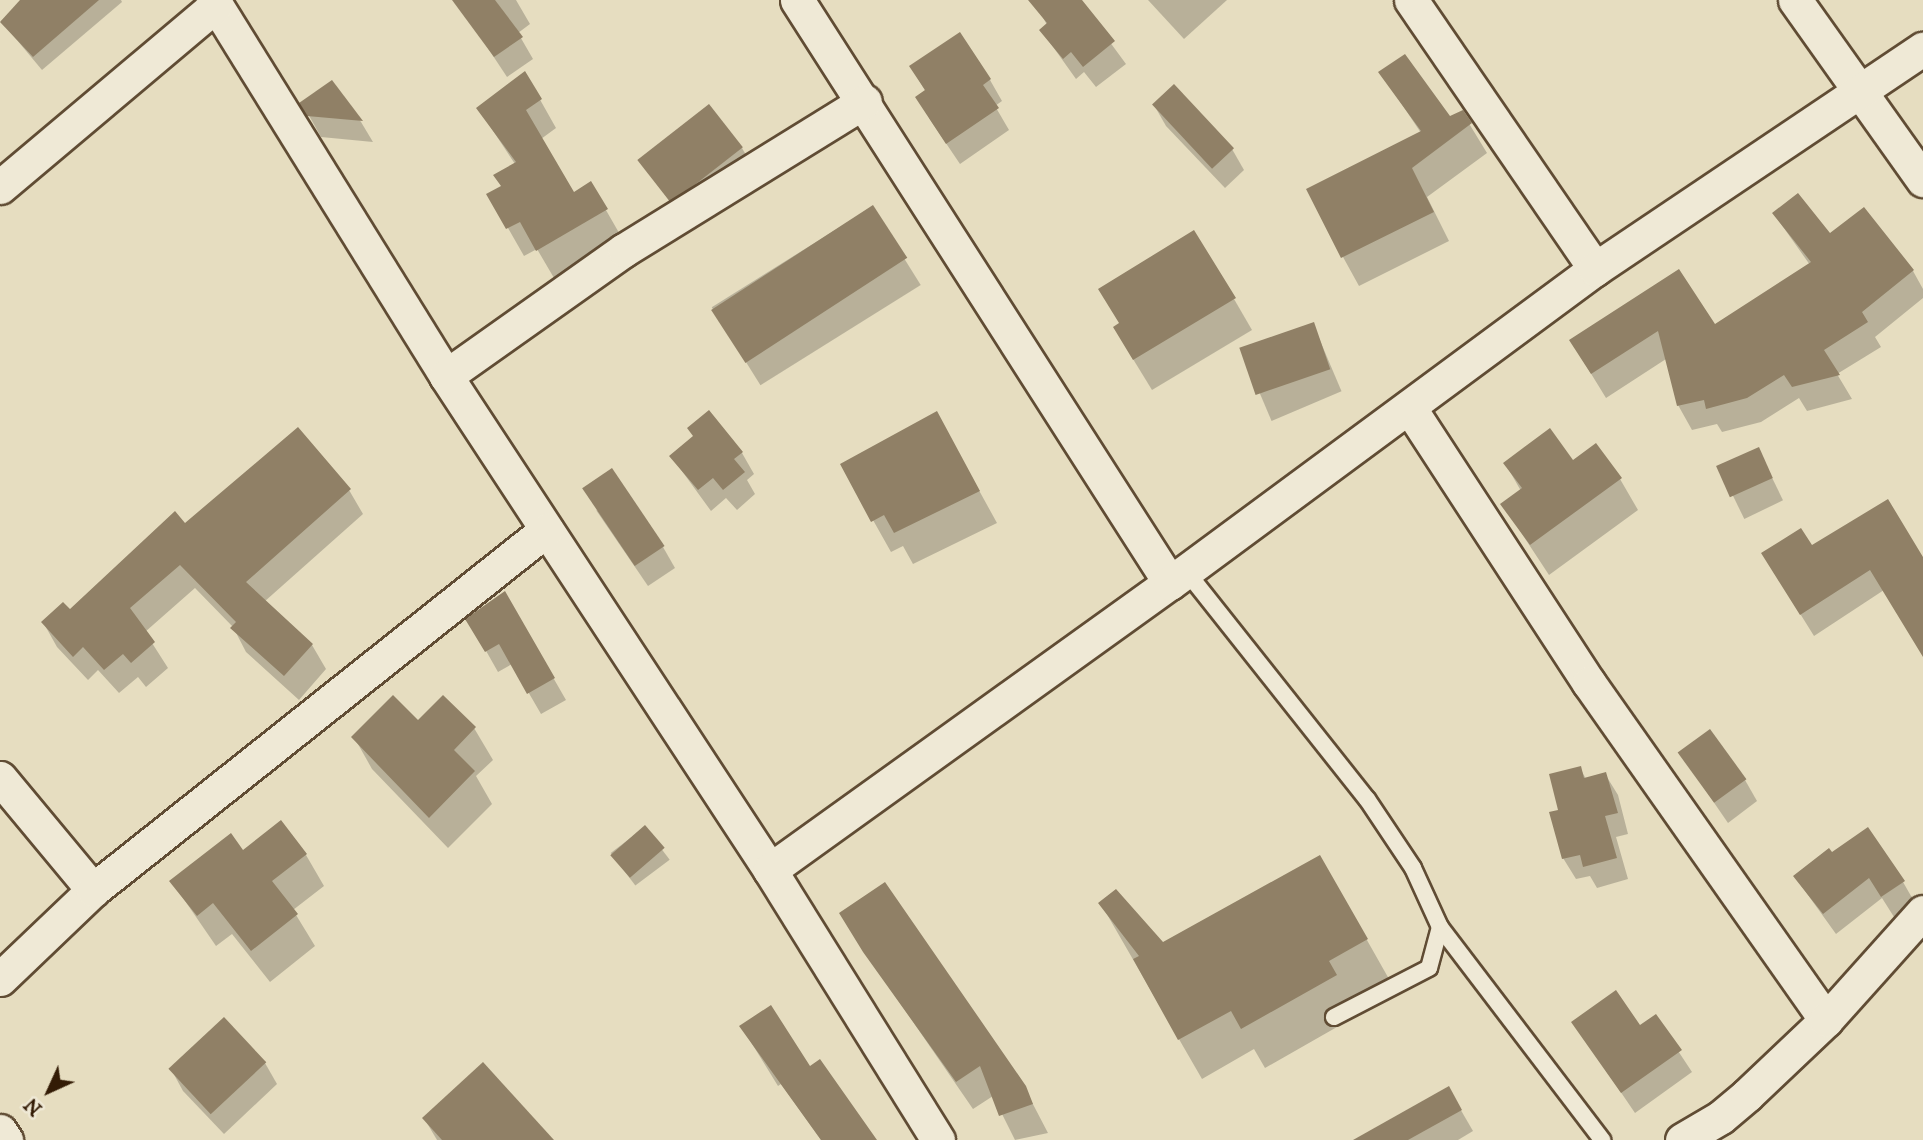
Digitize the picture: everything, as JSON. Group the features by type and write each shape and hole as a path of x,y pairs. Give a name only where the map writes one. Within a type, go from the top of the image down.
{"street":[{"path":"797,0 1178,577"},
{"path":"1411,0 1595,269"},
{"path":"1795,0 1923,180"},
{"path":"0,187 214,3 446,376 770,870 938,1140"},
{"path":"770,870 1178,577 1595,269 1923,49"},
{"path":"446,376 624,250 864,102"},
{"path":"1409,407 1589,683 1826,1020"},
{"path":"0,979 93,890 546,530"},
{"path":"0,778 93,890"},
{"path":"1682,1140 1721,1118 1826,1020 1923,912"},
{"path":"0,1130 6,1140"}],"lane":[{"path":"1178,577 1367,799 1406,856 1440,927 1602,1140"},
{"path":"1334,1017 1429,968 1440,927"}],"building":[{"path":"20,0 99,0 33,57 0,22"},
{"path":"452,0 495,0 523,37 494,57"},
{"path":"1028,0 1082,0 1115,41 1083,67 1071,52 1063,59 1039,30 1047,23"},
{"path":"960,32 991,79 983,85 999,108 946,144 915,97 925,90 909,66"},
{"path":"1405,54 1450,116 1463,110 1472,123 1412,168 1434,212 1341,258 1306,189 1421,131 1378,72"},
{"path":"525,71 542,99 526,110 574,192 591,181 608,209 536,251 520,222 506,229 486,194 501,186 493,175 516,162 476,108"},
{"path":"332,80 363,121 307,116 299,103"},
{"path":"1174,84 1234,148 1212,169 1152,104"},
{"path":"709,104 743,147 671,203 637,160"},
{"path":"1798,193 1830,233 1864,207 1914,270 1862,312 1868,322 1824,350 1840,375 1792,387 1784,375 1747,398 1706,409 1704,400 1677,406 1658,331 1591,374 1569,340 1679,269 1715,324 1811,262 1772,213"},
{"path":"873,205 907,258 745,363 711,310"},
{"path":"1194,230 1236,298 1133,360 1113,327 1119,323 1098,289"},
{"path":"1314,322 1330,369 1256,395 1239,348"},
{"path":"709,410 743,452 734,459 745,472 723,490 713,478 698,490 669,456 693,436 687,428"},
{"path":"937,411 980,491 894,533 884,515 871,522 840,464"},
{"path":"298,427 351,489 246,582 313,644 284,676 230,628 236,622 180,565 130,608 155,642 131,663 123,654 104,670 83,647 73,657 41,622 63,602 70,609 175,511 185,523"},
{"path":"1550,428 1573,460 1596,443 1622,478 1530,545 1500,504 1522,488 1503,463"},
{"path":"1759,447 1773,478 1730,497 1716,466"},
{"path":"612,468 665,546 635,566 582,488"},
{"path":"1888,499 1923,557 1923,657 1870,570 1800,615 1761,553 1801,528 1812,545"},
{"path":"505,591 555,678 527,694 499,644 485,652 465,619"},
{"path":"393,695 418,720 443,695 476,727 454,750 475,771 429,818 351,737"},
{"path":"1710,729 1746,779 1714,803 1678,753"},
{"path":"1581,766 1584,778 1606,772 1618,813 1605,816 1617,858 1583,867 1580,855 1562,859 1549,812 1558,810 1549,774"},
{"path":"281,820 307,854 272,881 298,914 251,951 213,903 197,916 169,881 231,833 243,850"},
{"path":"645,825 665,848 630,878 610,855"},
{"path":"1868,827 1905,881 1881,897 1869,878 1823,914 1793,876 1829,848 1832,852"},
{"path":"1320,855 1368,939 1329,961 1337,975 1241,1029 1231,1011 1178,1040 1133,959 1139,956 1098,903 1116,889 1163,942"},
{"path":"885,882 1026,1086 1033,1104 999,1116 980,1066 956,1082 863,952 839,913"},
{"path":"1616,990 1640,1025 1656,1014 1682,1050 1621,1093 1571,1022"},
{"path":"771,1005 810,1066 820,1059 877,1140 821,1140 739,1026"},
{"path":"224,1017 266,1062 211,1114 168,1069"},
{"path":"483,1062 554,1140 442,1140 422,1118"},
{"path":"1449,1086 1462,1110 1408,1140 1353,1140"}]}
